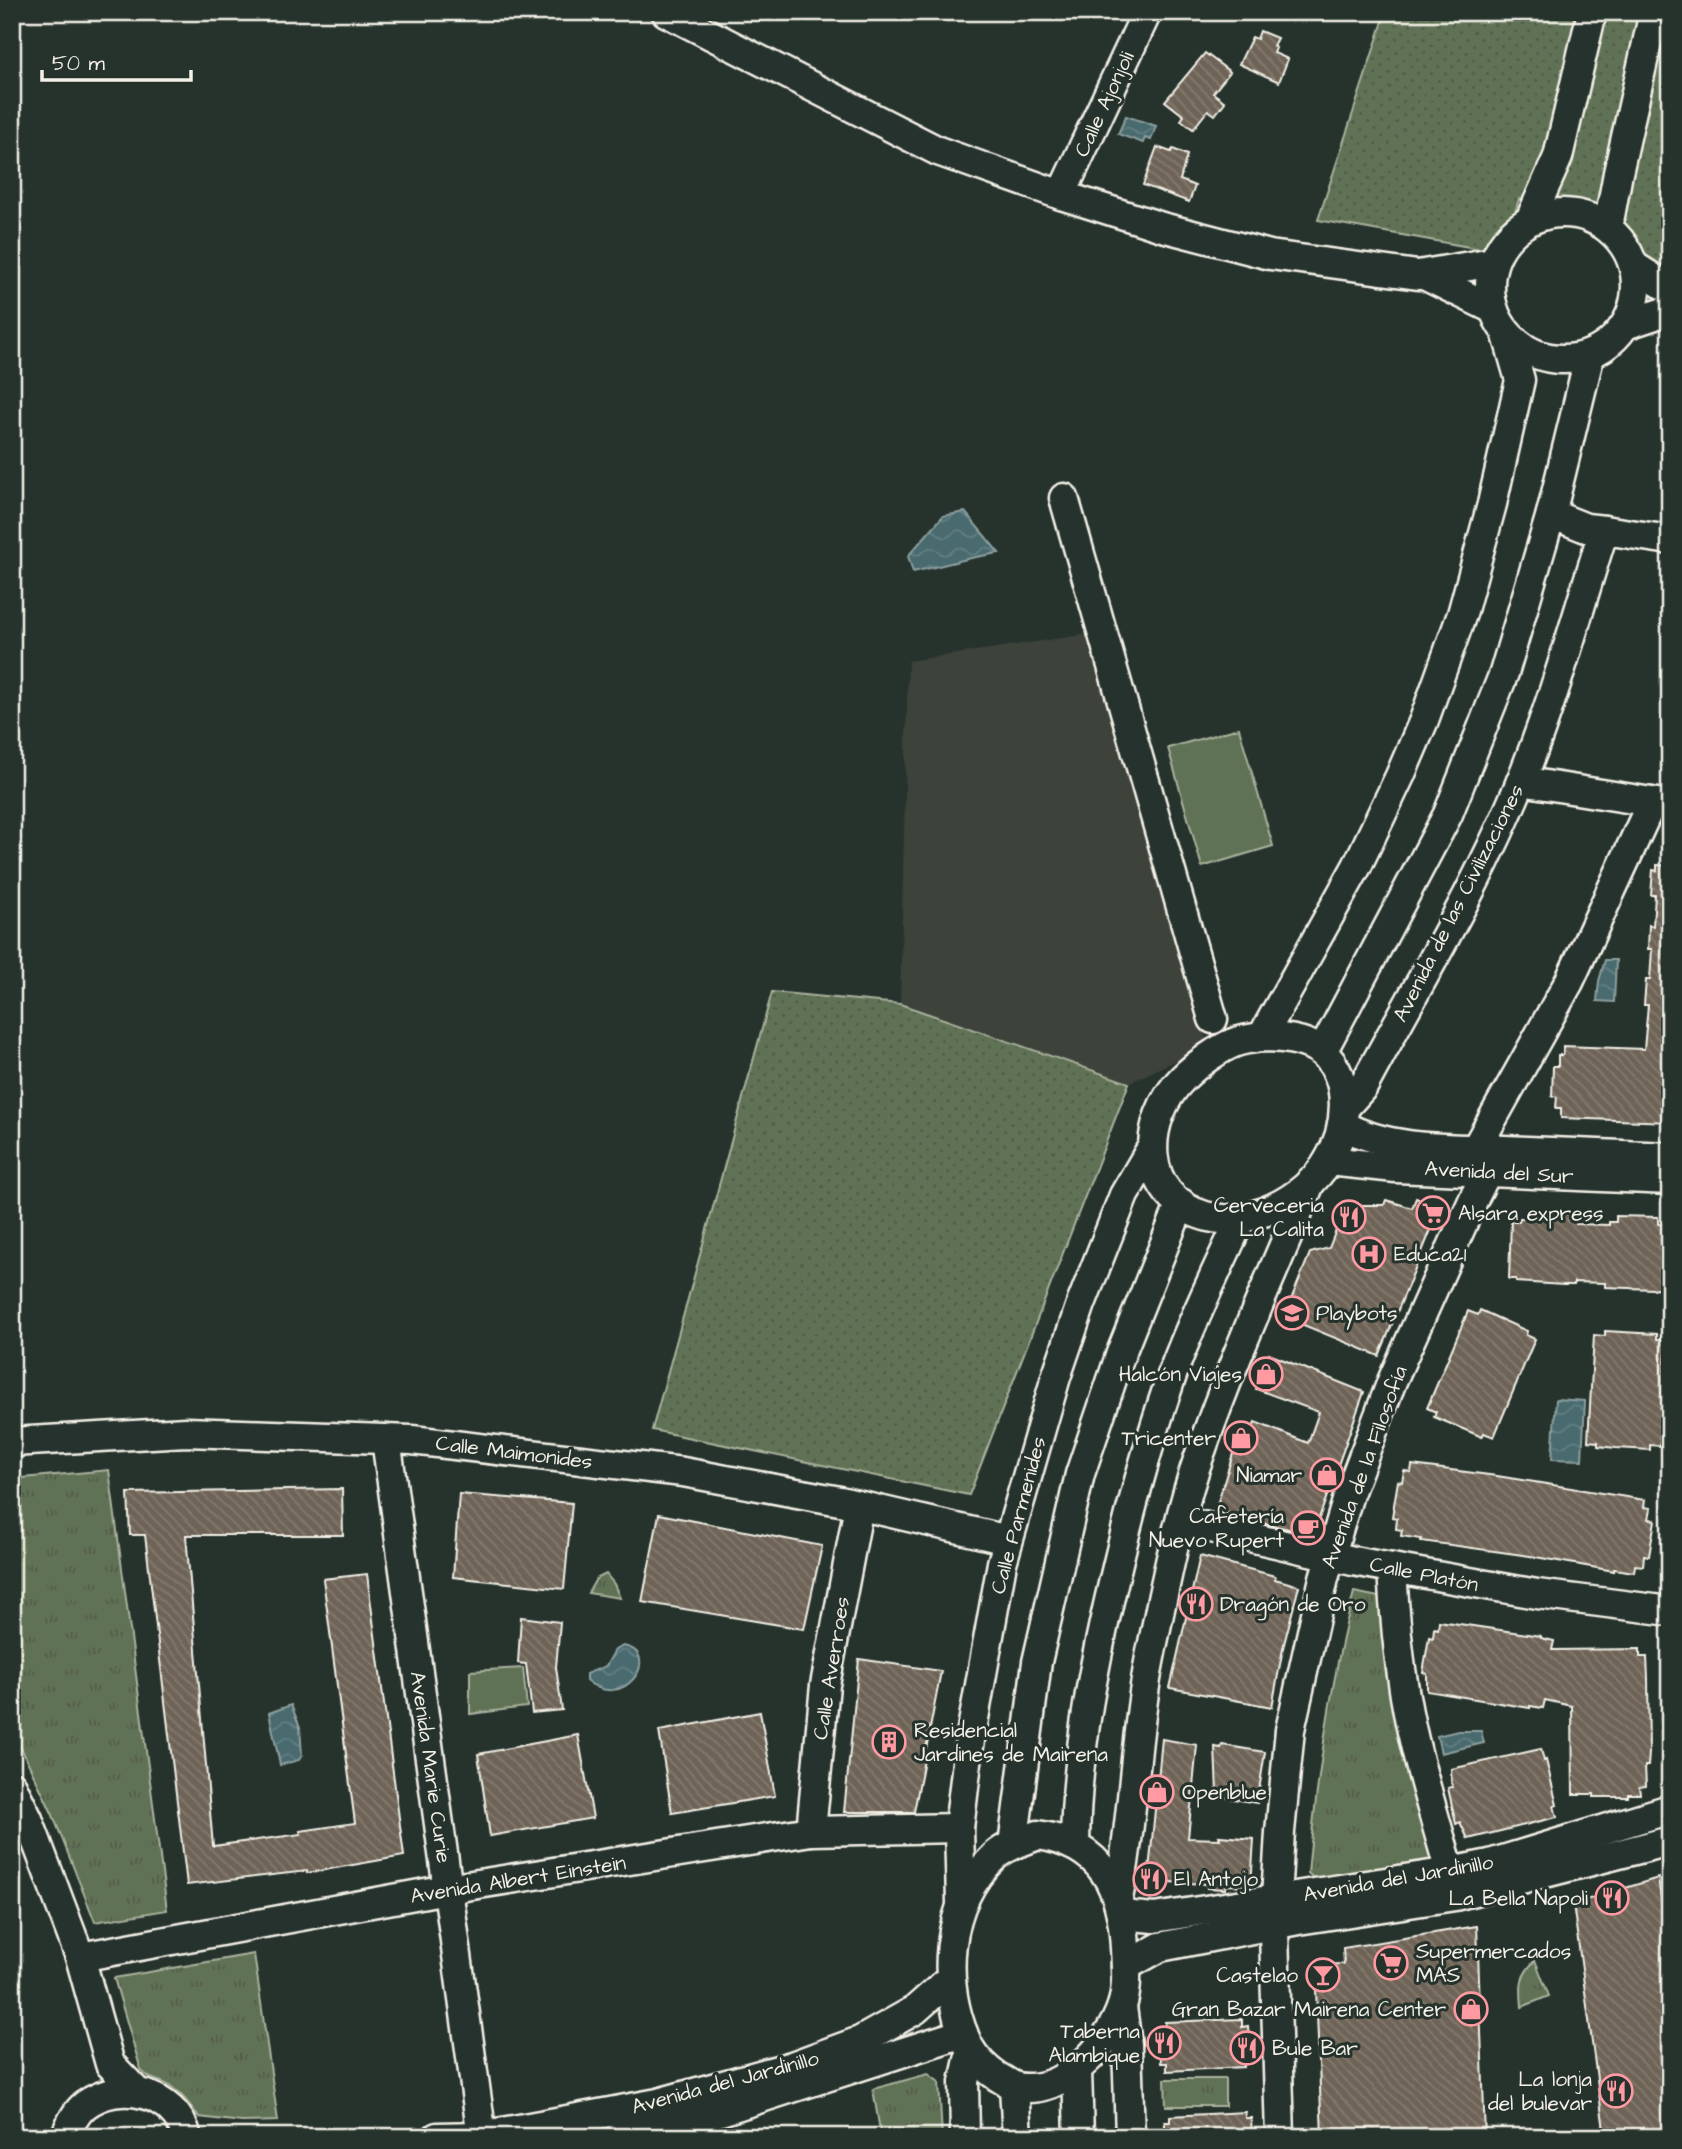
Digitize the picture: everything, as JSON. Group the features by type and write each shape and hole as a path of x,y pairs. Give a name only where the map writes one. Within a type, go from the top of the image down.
{"street":[{"path":"666,12 938,151 1060,195 1163,227 1270,255 1423,275 1493,262"},
{"name":"Calle Ajonjoli","path":"1060,195 1147,12"},
{"path":"1530,220 1558,157 1592,12"},
{"path":"1608,227 1654,12"},
{"path":"1262,1037 1357,866 1390,799 1424,720 1462,614 1492,504 1520,380 1507,335 1493,309 1489,294 1493,262 1507,237 1530,220 1556,212 1584,215 1608,227 1624,245 1634,266 1637,286 1625,325 1611,342 1590,354 1560,359 1531,353 1507,335"},
{"path":"1634,266 1670,289"},
{"path":"1423,275 1493,309"},
{"path":"1625,325 1670,310"},
{"path":"1322,1052 1448,814 1504,673 1551,514 1590,354"},
{"path":"1064,498 1213,1019"},
{"path":"1551,514 1586,528 1670,540"},
{"name":"Avenida de las Civilizaciones","path":"1344,1116 1363,1087 1492,847 1521,781 1564,662 1604,530"},
{"path":"1521,781 1661,803"},
{"name":"Avenida de la Filosofía","path":"1280,2137 1275,1912 1290,1730 1331,1556 1349,1494 1392,1381 1487,1157 1569,982 1661,803"},
{"path":"1129,2137 1127,2044 1122,2007 1126,1966 1120,1907 1138,1733 1150,1659 1181,1521 1200,1453 1261,1295 1320,1171 1344,1116 1341,1084 1333,1065 1322,1052 1301,1041 1262,1037 1235,1042 1183,1078 1167,1100 1155,1125 1152,1147 1155,1170 1164,1188 1199,1214 1220,1220 1262,1213 1283,1203 1320,1171"},
{"name":"Avenida del Sur","path":"1344,1116 1356,1133 1399,1144 1670,1180"},
{"name":"Calle Parmenides","path":"961,1902 959,1828 971,1733 1002,1563 1056,1377 1081,1304 1124,1195 1152,1147"},
{"name":"Avenida del Sur","path":"1320,1171 1396,1167 1487,1157 1670,1157"},
{"path":"1013,1845 1037,1662 1080,1474 1121,1353 1181,1203"},
{"path":"1075,1845 1076,1796 1099,1642 1135,1492 1176,1364 1241,1218"},
{"name":"Calle Maimonides","path":"12,1442 186,1432 386,1439 683,1472 859,1506 1009,1540"},
{"name":"Avenida Marie Curie","path":"386,1439 482,2136"},
{"name":"Calle Averroes","path":"811,1831 825,1685 859,1506"},
{"name":"Calle Platón","path":"1181,1521 1331,1556 1537,1594 1670,1611"},
{"path":"1392,1567 1394,1611 1405,1697 1424,1780 1450,1872"},
{"path":"12,1786 28,1819 80,1957 110,2064 137,2092"},
{"name":"Avenida del Jardinillo","path":"1126,1966 1160,1947 1275,1912 1490,1864 1670,1808"},
{"name":"Avenida Albert Einstein","path":"80,1957 447,1889 811,1831 959,1828"},
{"path":"1120,1907 1106,1875 1093,1858 1075,1845 1038,1835 1013,1845 997,1854 978,1875 961,1902 951,1941 950,1979 956,2011 967,2042 990,2072 1014,2087 1035,2088 1077,2070 1107,2034 1122,2007"},
{"name":"Avenida del Jardinillo","path":"1120,1907 1154,1918 1275,1912 1455,1896 1670,1841"},
{"name":"Avenida del Jardinillo","path":"437,2137 482,2136 658,2103 792,2066 860,2041 915,2010 950,1979"},
{"path":"965,2137 964,2082 967,2042"},
{"name":"Avenida del Jardinillo","path":"620,2137 674,2126 967,2042"},
{"path":"100,2096 110,2064"},
{"path":"1077,2070 1079,2137"},
{"path":"1014,2087 1017,2137"},
{"path":"65,2137 71,2121 83,2107 100,2096 118,2092 137,2092 152,2096 166,2105 189,2135"}],"shaded area":[{"path":"1089,634 1186,977 1208,1045 1129,1083 900,1004 908,661"}],"green space":[{"path":"1386,12 1670,12 1670,270 1640,261 1519,199 1503,253 1318,220"},
{"path":"1239,728 1273,846 1202,867 1168,748"},
{"path":"772,992 900,1004 1129,1083 969,1495 652,1430"},
{"path":"109,1470 167,1910 95,1922 52,1813 12,1729 12,1479"},
{"path":"606,1574 620,1598 588,1593 596,1579"},
{"path":"1354,1592 1384,1598 1438,1861 1314,1879 1308,1873 1320,1767 1331,1696"},
{"path":"523,1668 527,1707 470,1714 470,1671"},
{"path":"254,1954 278,2121 242,2122 199,2117 176,2090 150,2078 141,2070 114,1978"},
{"path":"1535,1960 1549,1996 1522,2007 1522,1981"},
{"path":"928,2074 939,2082 942,2137 881,2137 873,2089"},
{"path":"1165,2079 1225,2079 1225,2106 1166,2106"}],"water":[{"path":"1126,116 1156,126 1151,140 1145,138 1143,143 1118,134"},
{"path":"965,512 999,553 913,572 908,556 943,516"},
{"path":"1605,960 1616,960 1614,1002 1597,1001"},
{"path":"1556,1399 1585,1401 1582,1460 1552,1459"},
{"path":"623,1646 635,1651 640,1659 634,1678 625,1686 614,1690 600,1689 586,1680 586,1674 606,1666 615,1650"},
{"path":"291,1705 300,1727 302,1755 299,1760 280,1765 269,1713"},
{"path":"1458,1731 1481,1731 1484,1743 1441,1753 1437,1736"}],"building":[{"path":"1260,31 1277,38 1273,46 1276,48 1274,53 1288,59 1279,82 1239,64 1252,37 1257,39"},
{"path":"1205,53 1230,72 1213,93 1225,102 1215,115 1208,110 1193,129 1181,120 1184,116 1165,101"},
{"path":"1157,147 1171,152 1173,149 1187,155 1180,180 1195,186 1189,202 1143,185"},
{"path":"1657,865 1670,866 1670,1122 1561,1118 1561,1108 1556,1108 1557,1097 1552,1096 1553,1066 1558,1066 1558,1055 1563,1055 1563,1046 1644,1049 1648,1005 1644,1005 1646,980 1650,980 1652,949 1648,949 1649,925 1653,926 1655,895 1651,895 1653,870 1657,871"},
{"path":"1416,1198 1440,1208 1379,1356 1284,1317 1310,1253 1329,1248 1346,1205 1384,1205 1386,1200 1412,1208"},
{"path":"1527,1212 1569,1214 1569,1220 1576,1221 1576,1224 1609,1225 1609,1222 1616,1222 1616,1216 1658,1217 1658,1224 1670,1228 1670,1285 1653,1289 1605,1287 1605,1283 1574,1282 1574,1285 1564,1285 1516,1282 1516,1279 1509,1279 1511,1221 1527,1218"},
{"path":"1480,1310 1527,1331 1526,1335 1535,1339 1494,1437 1484,1433 1482,1437 1434,1417 1436,1412 1427,1408 1468,1311 1478,1315"},
{"path":"1605,1331 1657,1334 1657,1339 1667,1340 1660,1446 1650,1445 1650,1450 1616,1448 1598,1446 1598,1442 1588,1441 1594,1335 1605,1336"},
{"path":"1269,1354 1364,1392 1313,1535 1215,1511 1242,1425 1253,1429 1255,1422 1308,1443 1319,1412 1256,1389"},
{"path":"1412,1465 1645,1500 1644,1507 1651,1508 1649,1519 1655,1520 1649,1556 1644,1555 1643,1566 1635,1565 1634,1572 1614,1571 1401,1536 1402,1530 1396,1529 1397,1518 1392,1517 1398,1481 1402,1482 1404,1471 1411,1472"},
{"path":"342,1489 343,1535 186,1535 213,1846 301,1834 300,1831 355,1823 323,1579 367,1574 404,1856 307,1873 187,1885 145,1535 130,1535 128,1493"},
{"path":"459,1494 572,1503 564,1589 453,1577"},
{"path":"659,1514 822,1546 804,1629 642,1602"},
{"path":"1200,1556 1275,1576 1275,1579 1299,1586 1283,1648 1272,1707 1170,1688"},
{"path":"521,1617 560,1622 556,1667 562,1710 532,1713 526,1664 518,1663"},
{"path":"1439,1621 1541,1636 1554,1641 1552,1650 1640,1649 1640,1657 1647,1657 1649,1753 1648,1766 1645,1766 1646,1786 1639,1787 1640,1794 1628,1794 1628,1797 1594,1797 1594,1794 1573,1794 1572,1706 1545,1700 1543,1708 1530,1708 1427,1691 1427,1674 1423,1673 1429,1637 1433,1638 1434,1628 1438,1629"},
{"name":"Residencial Jardines de Mairena","path":"859,1659 941,1671 914,1812 844,1812"},
{"path":"760,1712 775,1796 672,1813 659,1731"},
{"path":"578,1735 593,1818 490,1836 478,1754"},
{"path":"1162,1739 1197,1745 1188,1838 1220,1839 1219,1836 1254,1839 1251,1886 1226,1885 1225,1889 1207,1888 1207,1884 1148,1881"},
{"path":"1222,1745 1265,1752 1257,1803 1223,1797 1224,1794 1217,1793 1215,1747 1221,1748"},
{"path":"1541,1749 1557,1805 1554,1806 1557,1817 1468,1839 1460,1822 1456,1824 1448,1788 1452,1787 1451,1769"},
{"path":"1658,1878 1670,1958 1670,2131 1605,2137 1573,1904"},
{"path":"1477,1926 1485,2137 1322,2137 1315,1965 1344,1964 1343,1948"},
{"path":"1242,2019 1242,2027 1248,2026 1250,2059 1244,2059 1244,2067 1167,2071 1167,2063 1161,2063 1160,2030 1165,2030 1165,2022"},
{"path":"1245,2112 1245,2118 1251,2118 1252,2137 1165,2137 1165,2122 1170,2122 1170,2116"}],"place":[{"name":"Alsara express","path":"1433,1213"},
{"name":"Cerveceria La Calita","path":"1349,1217"},
{"name":"Educa21","path":"1369,1254"},
{"name":"Playbots","path":"1292,1313"},
{"name":"Halcón Viajes","path":"1266,1374"},
{"name":"Tricenter","path":"1241,1438"},
{"name":"Niamar","path":"1327,1475"},
{"name":"Cafetería Nuevo Rupert","path":"1308,1528"},
{"name":"Dragón de Oro","path":"1196,1604"},
{"name":"Residencial Jardines de Mairena","path":"889,1742"},
{"name":"Openblue","path":"1157,1792"},
{"name":"El Antojo","path":"1150,1879"},
{"name":"La Bella Napoli","path":"1612,1898"},
{"name":"Supermercados MAS","path":"1391,1963"},
{"name":"Castelao","path":"1323,1975"},
{"name":"Gran Bazar Mairena Center","path":"1471,2009"},
{"name":"Taberna Alambique","path":"1164,2043"},
{"name":"Bule Bar","path":"1247,2048"},
{"name":"La lonja del bulevar","path":"1616,2091"}]}
